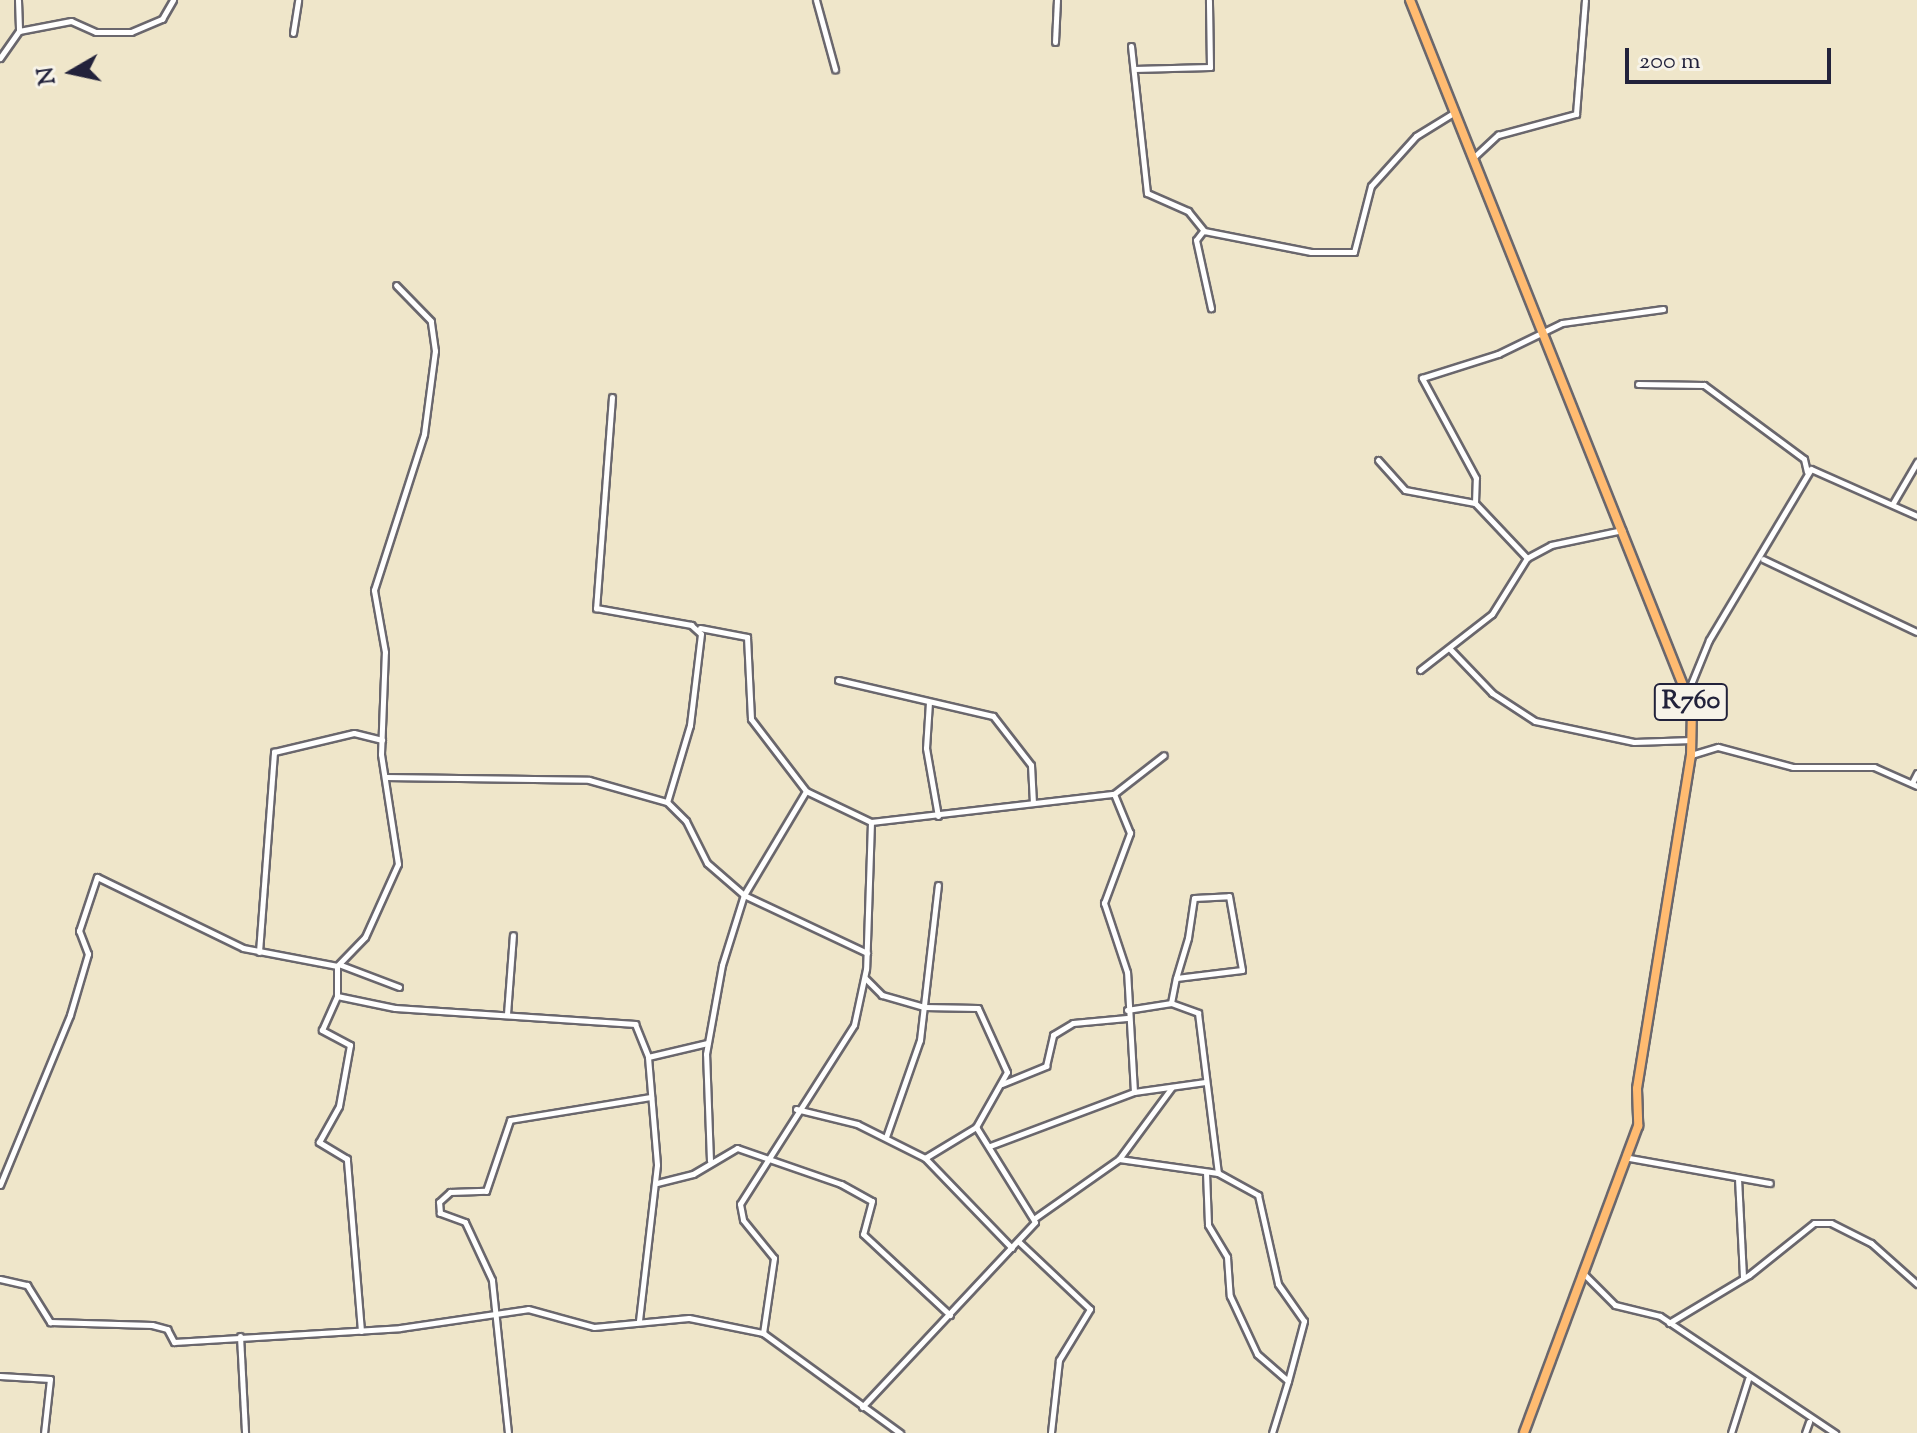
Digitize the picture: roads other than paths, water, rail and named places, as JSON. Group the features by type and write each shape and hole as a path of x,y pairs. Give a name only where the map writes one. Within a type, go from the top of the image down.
{"main road":[{"name":"R760","path":"1410,0 1689,689 1693,740 1629,1158 1524,1433"}],"street":[{"path":"0,58 19,31 18,0"},
{"path":"19,31 71,21 96,32 131,32 162,19 173,0"},
{"path":"293,33 298,0"},
{"path":"816,0 835,69"},
{"path":"1055,42 1057,0"},
{"path":"1134,69 1210,67 1209,0"},
{"path":"1474,157 1498,135 1576,114 1585,0"},
{"path":"1131,46 1147,193 1188,211 1204,231"},
{"path":"1211,308 1195,236 1204,231 1311,252 1354,252 1371,186 1416,136 1456,112"},
{"path":"361,1331 347,1159 319,1142 339,1106 350,1049 322,1030 337,996 339,965 365,937 398,864 382,740 385,652 374,590 424,434 435,351 431,321 396,285"},
{"path":"1475,503 1476,478 1421,380 1542,331 1663,309"},
{"path":"1638,384 1704,385 1804,459 1807,473 1763,559 1709,640 1689,689"},
{"path":"612,397 596,608 747,637 746,709 806,791 871,822 938,816 1114,794 1164,755"},
{"path":"1378,460 1405,490 1475,503 1527,558"},
{"path":"1893,503 1917,462"},
{"path":"1807,473 1821,468 1917,516"},
{"path":"1420,670 1450,649 1508,596 1527,558 1551,545 1623,530"},
{"path":"1763,559 1917,632"},
{"path":"667,802 690,725 700,628"},
{"path":"1450,649 1492,693 1544,725 1634,742 1693,740"},
{"path":"838,680 999,720 1031,765 1033,803"},
{"path":"929,702 926,748 938,816"},
{"path":"259,952 274,752 354,733 382,740"},
{"path":"1691,755 1718,747 1793,767 1874,767 1914,784 1917,773"},
{"path":"385,777 589,780 667,802 686,821 707,863 744,895 867,953"},
{"path":"710,1161 707,1043 744,895 806,791"},
{"path":"1114,794 1130,833 1103,913 1127,972 1127,1018 1134,1092"},
{"path":"763,1333 774,1258 743,1220 740,1204 774,1158 796,1109 846,1043 865,977 871,822"},
{"path":"0,1185 70,1015 88,954 79,931 97,877 259,952 339,965 399,987"},
{"path":"886,1137 916,1060 938,885"},
{"path":"1171,1003 1176,978 1194,898 1229,896 1242,970 1176,978"},
{"path":"507,1014 513,935"},
{"path":"865,977 882,995 924,1007 978,1008 1006,1068 1001,1084 976,1127 925,1158"},
{"path":"337,996 395,1008 627,1021 642,1032 648,1057 657,1183 639,1321"},
{"path":"1127,1010 1171,1003 1198,1013 1218,1173"},
{"path":"1001,1084 1046,1066 1053,1035 1073,1023 1127,1018"},
{"path":"648,1057 707,1043"},
{"path":"990,1146 1134,1092 1205,1082"},
{"path":"862,1407 1012,1248 1035,1218 1119,1159 1172,1087"},
{"path":"508,1433 498,1313 479,1247 463,1219 438,1210 439,1202 450,1192 486,1191 510,1120 651,1097"},
{"path":"796,1109 886,1137 925,1158 1012,1248"},
{"path":"976,1127 1035,1218"},
{"path":"657,1183 737,1148 774,1158 869,1197 863,1234 950,1315"},
{"path":"1629,1158 1770,1183"},
{"path":"1119,1159 1218,1173 1258,1195 1278,1284 1302,1314 1288,1381 1272,1433"},
{"path":"1206,1172 1208,1225 1227,1257 1230,1296 1257,1354 1288,1381"},
{"path":"1738,1178 1743,1278"},
{"path":"1669,1323 1743,1278 1806,1226 1823,1222 1871,1243 1917,1284"},
{"path":"1018,1241 1090,1309 1059,1360 1051,1433"},
{"path":"1585,1275 1615,1305 1669,1323 1809,1422 1835,1433"},
{"path":"0,1279 34,1291 50,1322 152,1325 167,1329 174,1342 361,1331 544,1310 603,1328 639,1321 689,1318 763,1333 900,1433"},
{"path":"240,1336 245,1433"},
{"path":"0,1376 50,1379 44,1433"},
{"path":"1731,1433 1748,1379"},
{"path":"1805,1433 1809,1422"}]}
